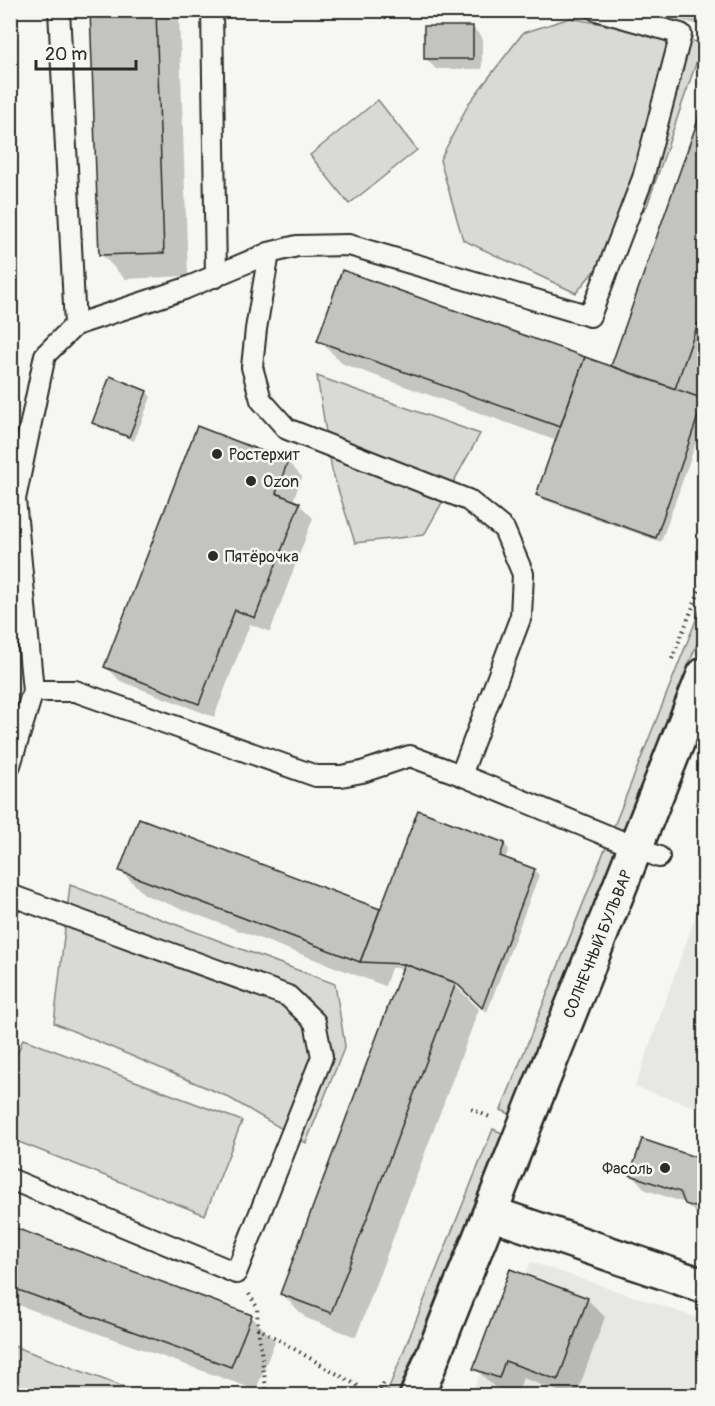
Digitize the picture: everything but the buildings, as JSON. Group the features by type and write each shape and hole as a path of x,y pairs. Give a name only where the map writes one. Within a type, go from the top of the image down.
{"street":[{"name":"СОЛНЕЧНЫЙ БУЛЬВАР","path":"417,1395 490,1213 647,852 705,675"},
{"path":"490,1213 705,1286"}],"lane":[{"path":"60,10 75,325"},
{"path":"212,10 216,277"},
{"path":"10,765 33,691 15,499 45,355 75,325 216,277 269,253 297,246 349,245 590,316 643,178 681,34 596,10"},
{"path":"269,253 252,367 261,400 287,429 468,500 504,529 523,574 521,616 461,775"},
{"path":"33,691 75,691 316,776 341,776 362,772 410,756 647,852"},
{"path":"10,895 288,996 315,1022 322,1057 236,1273 10,1179"}],"path":[{"path":"236,1273 257,1308 267,1395"},
{"path":"258,1328 360,1387"}],"shaded area":[{"path":"570,18 703,43 647,206 576,293 463,240 440,160 469,103 523,33"},
{"path":"378,100 417,150 349,204 310,155"},
{"path":"317,376 480,434 424,535 355,543 332,470"},
{"path":"704,600 704,626 510,1114 501,1110"},
{"path":"70,885 335,984 345,1046 306,1143 226,1096 54,1023"},
{"path":"704,892 704,1110 635,1087"},
{"path":"23,1039 242,1121 205,1215 11,1139 11,1071"},
{"path":"493,1129 502,1133 397,1395 386,1395"},
{"path":"531,1262 704,1320 704,1395 470,1396"},
{"path":"11,1345 145,1395 11,1395"}],"place":[{"name":"Ростерхит","path":"217,454"},
{"name":"Ozon","path":"251,481"},
{"name":"Пятёрочка","path":"213,556"},
{"name":"Фасоль","path":"665,1168"}]}
